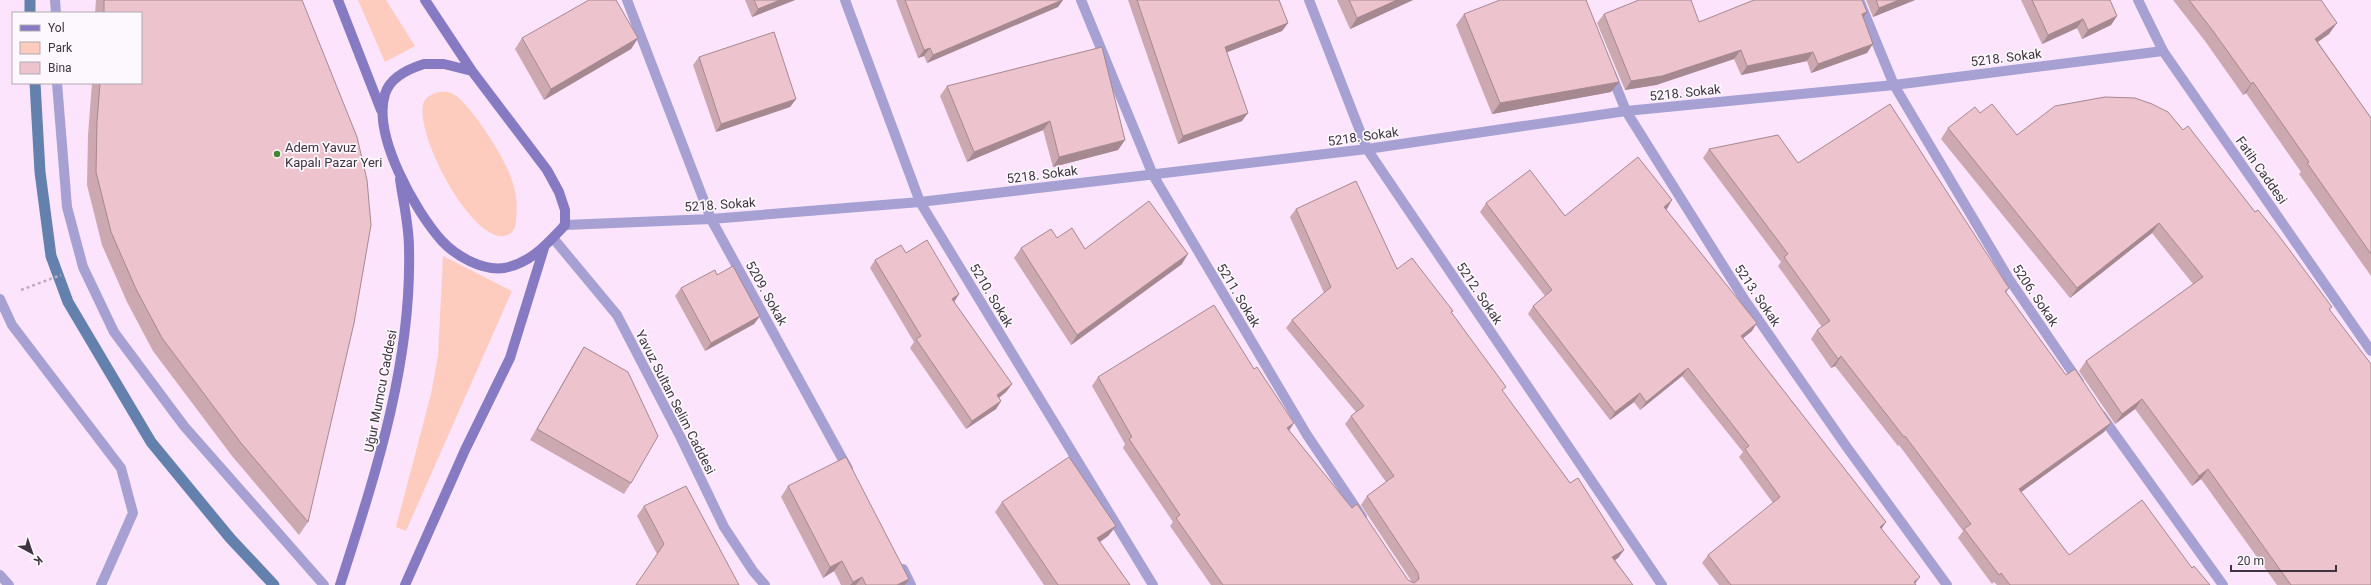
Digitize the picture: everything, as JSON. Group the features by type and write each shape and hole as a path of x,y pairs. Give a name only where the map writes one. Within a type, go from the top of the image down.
{"main road":[{"path":"338,0 382,110 386,136 399,173 422,214 442,242 468,260 483,267 503,268 524,262 544,248 565,225 565,210 547,170 472,71 425,0"},
{"path":"382,110 385,93 394,79 407,70 424,64 444,64 472,71"},
{"name":"Uğur Mumcu Caddesi","path":"340,585 379,462 396,390 405,335 409,283 409,246 399,173"},
{"path":"405,585 465,450 510,358 544,248"}],"street":[{"path":"55,0 56,12"},
{"name":"5209. Sokak","path":"627,0 712,219 855,481"},
{"name":"5210. Sokak","path":"845,0 920,202 1153,585"},
{"name":"5211. Sokak","path":"1081,0 1153,175 1307,436 1368,526"},
{"name":"5212. Sokak","path":"1308,0 1367,149 1662,585"},
{"name":"5206. Sokak","path":"1859,0 1894,84 2009,279 2085,391"},
{"name":"Fatih Caddesi","path":"2138,0 2163,51 2371,351"},
{"name":"5218. Sokak","path":"565,225 712,219 920,202 1367,149 1626,110 1894,84 2163,51"},
{"name":"5213. Sokak","path":"1608,66 1626,110 1744,298 1947,585"},
{"path":"57,84 68,207 83,267 114,332 184,426 324,585"},
{"name":"Yavuz Sultan Selim Caddesi","path":"553,238 617,315 681,438 724,526 753,571 765,585"},
{"path":"0,299 12,325 121,468 133,513 101,585"},
{"path":"2094,404 2223,585"},
{"path":"896,557 911,585"},
{"path":"0,575 9,585"}],"path":[{"path":"36,284 65,274"}],"green space":[{"path":"358,0 386,0 415,46 385,62"},
{"path":"438,92 448,92 453,94 469,108 486,131 506,166 514,186 517,209 515,227 508,235 494,234 479,224 463,206 436,160 427,137 423,116 424,102 426,98"},
{"path":"443,256 512,291 406,531 396,527 431,394 438,356"}],"building":[{"path":"104,0 302,0 357,137 367,180 371,225 354,323 308,522 241,443 162,338 136,289 111,232 96,172 97,122 100,84 142,84 142,12 104,12"},
{"path":"589,0 616,0 638,38 551,89 522,38"},
{"path":"754,0 780,0 758,9"},
{"path":"905,0 1062,0 933,55 930,48 924,50"},
{"path":"1137,0 1279,0 1288,23 1225,47 1248,113 1183,136"},
{"path":"1349,0 1397,0 1357,18"},
{"path":"1500,0 1586,0 1619,82 1500,103 1464,14"},
{"path":"1639,0 1691,0 1699,22 1754,0 1862,0 1867,12 1862,14 1873,44 1818,64 1813,52 1747,66 1741,50 1662,76 1631,81 1604,14"},
{"path":"1876,0 1899,0 1879,8"},
{"path":"2032,0 2110,0 2117,16 2088,30 2083,19 2048,35"},
{"path":"2189,0 2321,0 2337,23 2315,39 2371,118 2371,254 2307,163 2309,162 2253,82 2251,84"},
{"path":"774,32 796,99 721,124 699,57"},
{"path":"1102,47 1125,140 1059,157 1050,121 974,152 947,86"},
{"path":"2105,97 2135,98 2168,112 2183,130 2188,126 2255,212 2258,210 2279,236 2332,307 2329,309 2371,364 2371,585 2291,585 2208,469 2199,476 2142,399 2122,414 2086,361 2203,277 2159,223 2077,288 1948,128 1975,107 1980,113 1992,104 2017,135 2055,106"},
{"path":"1890,104 2009,288 2005,291 2066,375 2075,369 2111,423 2019,489 2069,555 2142,500 2192,568 2194,566 2210,585 2010,585 2001,573 1999,575 1964,529 1971,524 1905,436 1904,437 1841,356 1838,359 1817,330 1830,321 1784,257 1788,254 1709,149 1778,135 1798,163"},
{"path":"1638,157 1672,200 1664,207 1757,323 1741,336 1886,522 1880,527 1920,577 1914,582 1916,585 1731,585 1708,555 1780,497 1745,449 1749,446 1688,368 1646,402 1640,393 1615,412 1533,306 1552,290 1486,203 1530,170 1565,216"},
{"path":"1356,181 1397,269 1412,258 1453,311 1451,312 1506,387 1502,390 1570,483 1578,478 1624,550 1612,557 1633,585 1223,585 1176,518 1180,515 1129,439 1132,437 1098,377 1214,305 1254,369 1257,367 1294,423 1287,428 1352,508 1357,504 1408,580 1414,583 1419,579 1418,573 1367,496 1394,476 1351,416 1364,406 1292,320 1331,287 1296,209"},
{"path":"1149,201 1188,254 1077,335 1021,248 1051,229 1057,238 1072,228 1085,249"},
{"path":"927,240 959,294 952,299 1012,384 997,395 1001,401 972,421 916,339 921,336 875,260 901,245 906,253"},
{"path":"733,266 760,316 711,343 681,288 715,270 717,275"},
{"path":"584,347 628,372 658,436 631,483 537,429"},
{"path":"846,457 909,579 897,585 866,585 862,577 853,582 842,561 830,567 788,486"},
{"path":"1069,457 1116,526 1097,538 1130,585 1058,585 1002,502"},
{"path":"686,486 739,585 636,585 664,544 644,506"}],"waterway":[{"path":"30,0 30,12"},
{"path":"35,84 40,172 51,256 68,302 151,442 230,538 274,585"}],"place":[{"name":"Adem Yavuz Kapalı Pazar Yeri","path":"277,154"}]}
